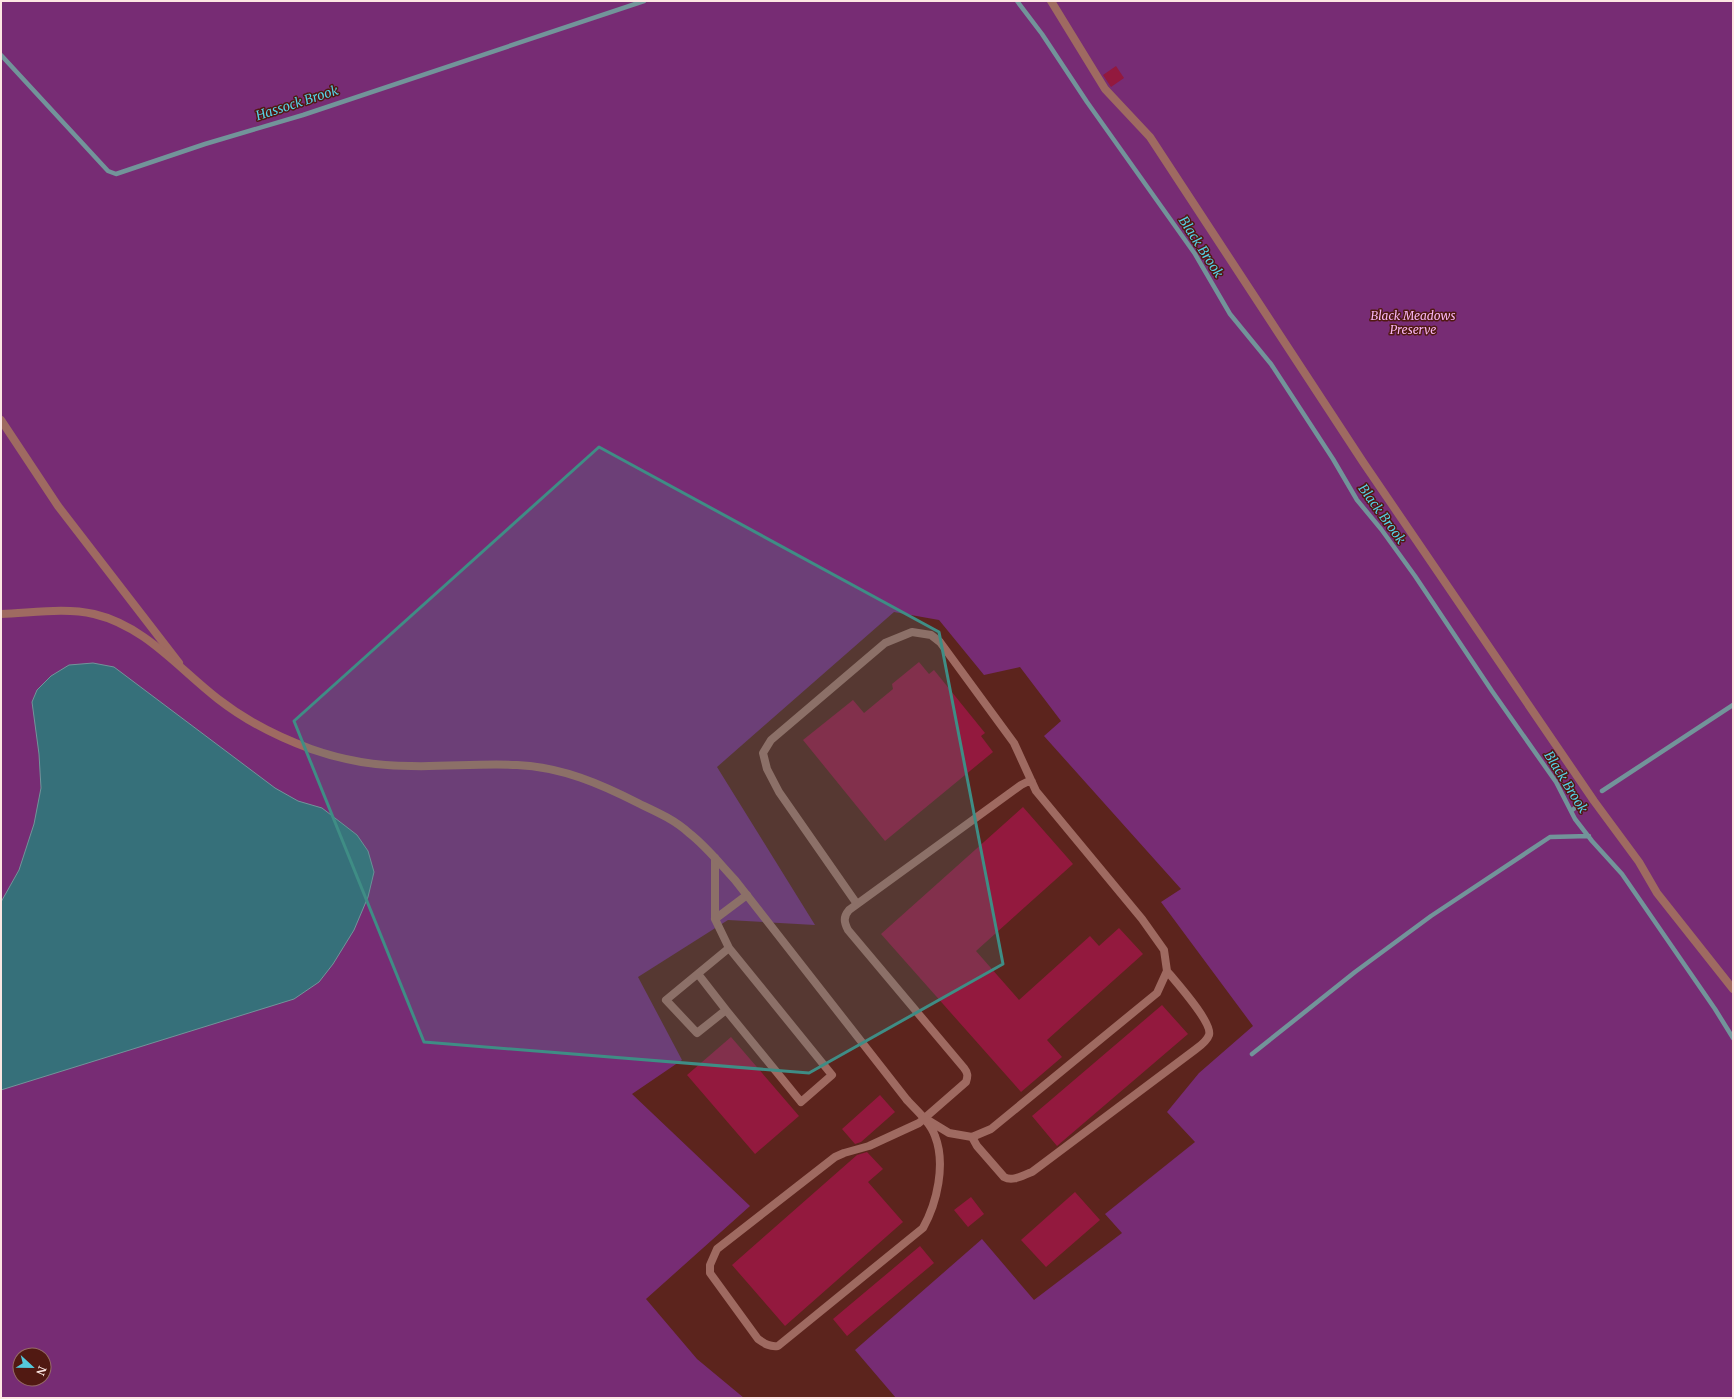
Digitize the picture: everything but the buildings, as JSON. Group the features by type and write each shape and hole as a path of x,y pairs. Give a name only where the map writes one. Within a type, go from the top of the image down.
{"street":[{"path":"1051,1 1105,89 1150,137 1363,462 1594,801 1639,862 1657,893 1733,989"},
{"path":"1,420 58,506 186,672"},
{"path":"1,614 72,610 109,618 132,628 219,700 251,721 282,738 312,749 342,758 377,764 409,766 517,765 552,769 582,777 612,789 669,818 689,832 715,858 747,895 907,1100 925,1119 935,1136 939,1159 935,1195 929,1217 923,1228 778,1346 773,1347 758,1339 710,1272 710,1265 717,1249 835,1157 869,1146 925,1119 966,1082 968,1074 848,930 844,923 845,915 857,904 1021,785 1027,782 1032,782"},
{"path":"857,904 779,792 767,769 763,753 771,740 885,643 912,632 931,635 940,642 1014,743 1036,791 1142,919 1164,950 1167,971 1205,1019 1209,1029 1209,1036 1196,1049 1032,1172 1016,1178 1008,1179 977,1146 972,1137"},
{"path":"698,974 801,1102 832,1075 729,948 716,919 715,858"},
{"path":"716,919 747,895"},
{"path":"726,1010 697,1033 666,1000 729,948"},
{"path":"925,1119 950,1133 972,1137 990,1129 1157,993 1167,971"}],"highlighted area":[{"path":"599,447 939,632 1003,964 809,1073 424,1042 294,721"}],"green space":[{"name":"Black Meadows Preserve","path":"1,1 1733,1 1733,1398 896,1398 855,1350 982,1239 1034,1300 1122,1233 1105,1214 1195,1142 1167,1112 1199,1073 1253,1026 1161,902 1181,889 1044,736 1061,721 1020,667 984,675 939,620 894,612 717,767 815,925 728,920 638,977 682,1060 632,1094 750,1206 646,1299 697,1359 744,1398 1,1398"}],"water":[{"path":"93,663 114,667 275,788 298,801 322,808 357,835 368,851 374,872 368,897 354,930 333,964 319,982 294,999 1,1090 1,902 19,870 34,824 41,788 39,754 32,702 37,690 51,676 69,665"}],"waterway":[{"name":"Hassock Brook","path":"1,55 108,171 116,174 205,144 303,115 644,1"},
{"name":"Black Brook","path":"1017,1 1042,34 1087,102 1195,254 1230,314 1271,364 1333,459 1357,500 1381,529 1415,576 1492,691 1556,782 1575,819 1592,841 1622,874 1715,1009 1733,1038"},
{"path":"1602,791 1733,705"},
{"path":"1571,811 1580,804"},
{"path":"1252,1054 1355,972 1431,916 1550,837 1589,836"}]}
